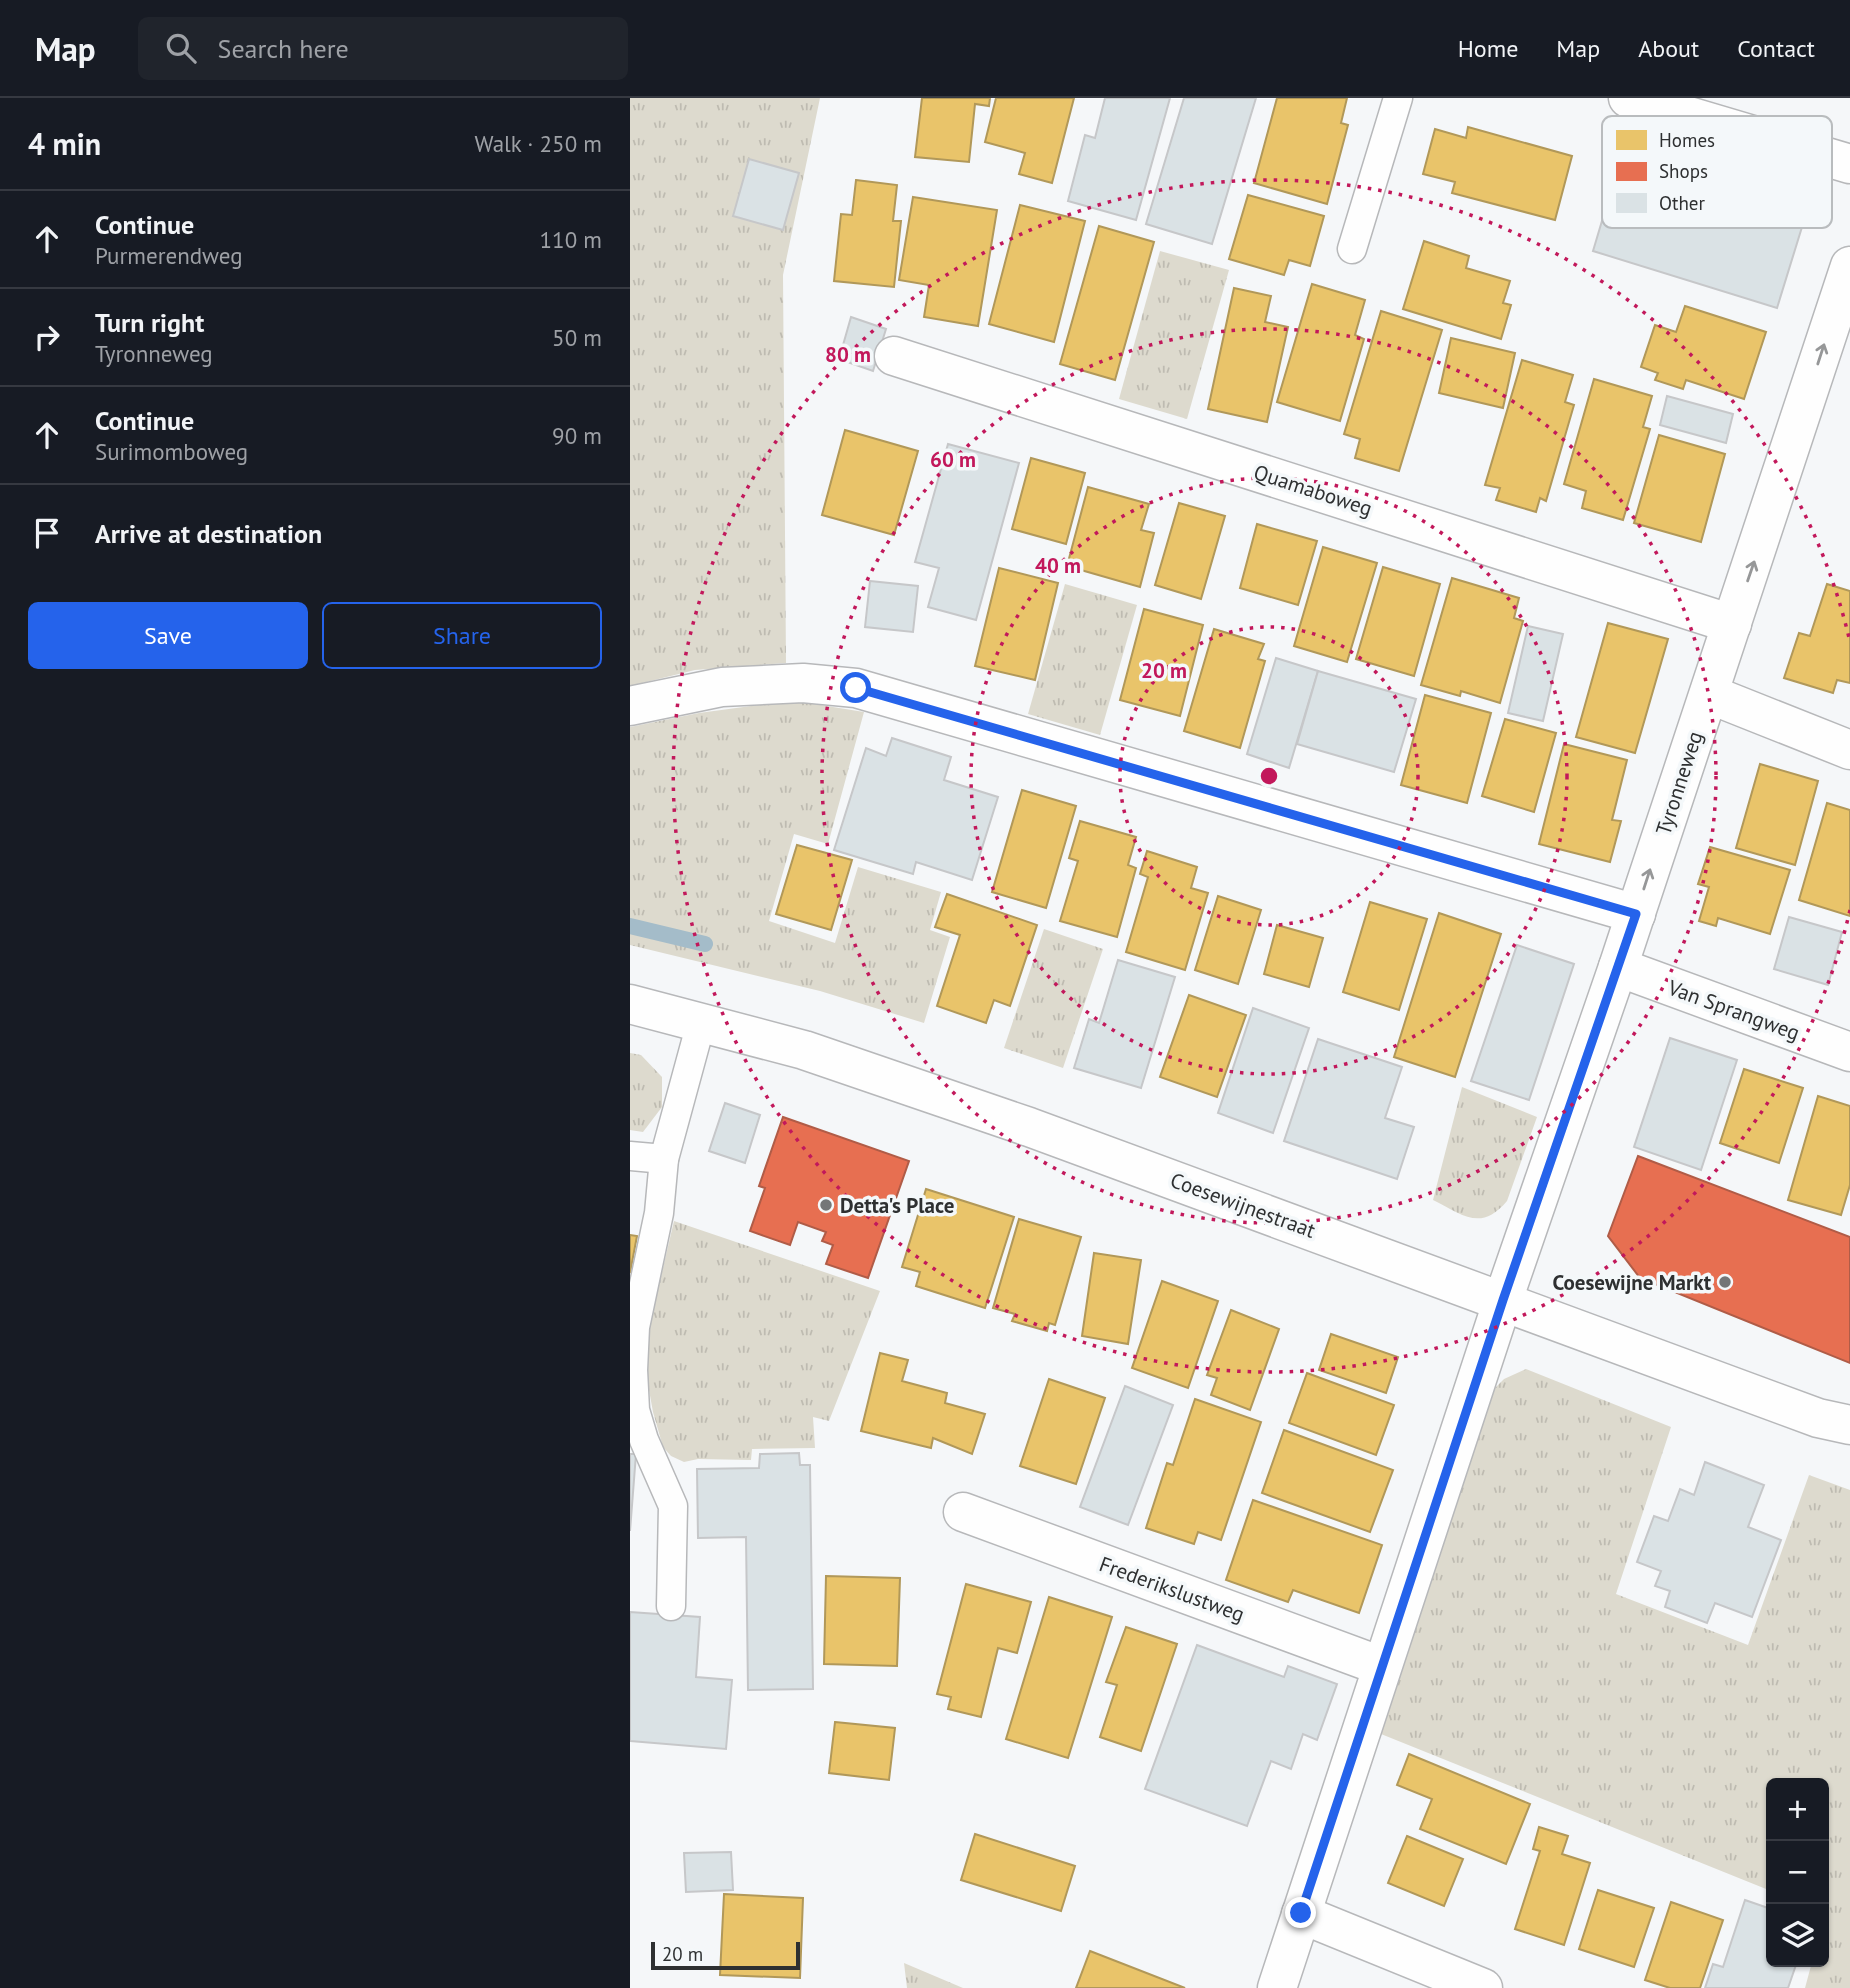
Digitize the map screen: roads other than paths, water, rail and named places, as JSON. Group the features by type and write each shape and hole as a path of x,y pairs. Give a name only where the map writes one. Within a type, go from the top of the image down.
{"street":[{"path":"1628,98 1689,116"},
{"path":"1832,159 1850,164"},
{"name":"Tyronneweg","path":"1277,1988 1381,1666 1636,914 1850,266"},
{"name":"Quamaboweg","path":"894,356 1732,624"},
{"path":"630,706 722,687 803,683 856,688 1636,914"},
{"path":"1709,694 1850,750"},
{"name":"Van Sprangweg","path":"1618,967 1850,1052"},
{"name":"Coesewijnestraat","path":"630,1004 804,1050 1029,1126 1818,1418 1850,1425"},
{"name":"Frederikslustweg","path":"963,1512 1381,1666"},
{"path":"1301,1913 1483,1988"}],"lane":[{"path":"1352,249 1398,98"},
{"path":"671,1606 673,1506 644,1440 635,1410 635,1327 659,1213 664,1159 701,1023"},
{"path":"630,1156 664,1159"}],"waterway":[{"path":"630,926 705,944"}],"place":[{"name":"Detta's Place","path":"826,1205"},
{"name":"Coesewijne Markt","path":"1725,1282"}]}
